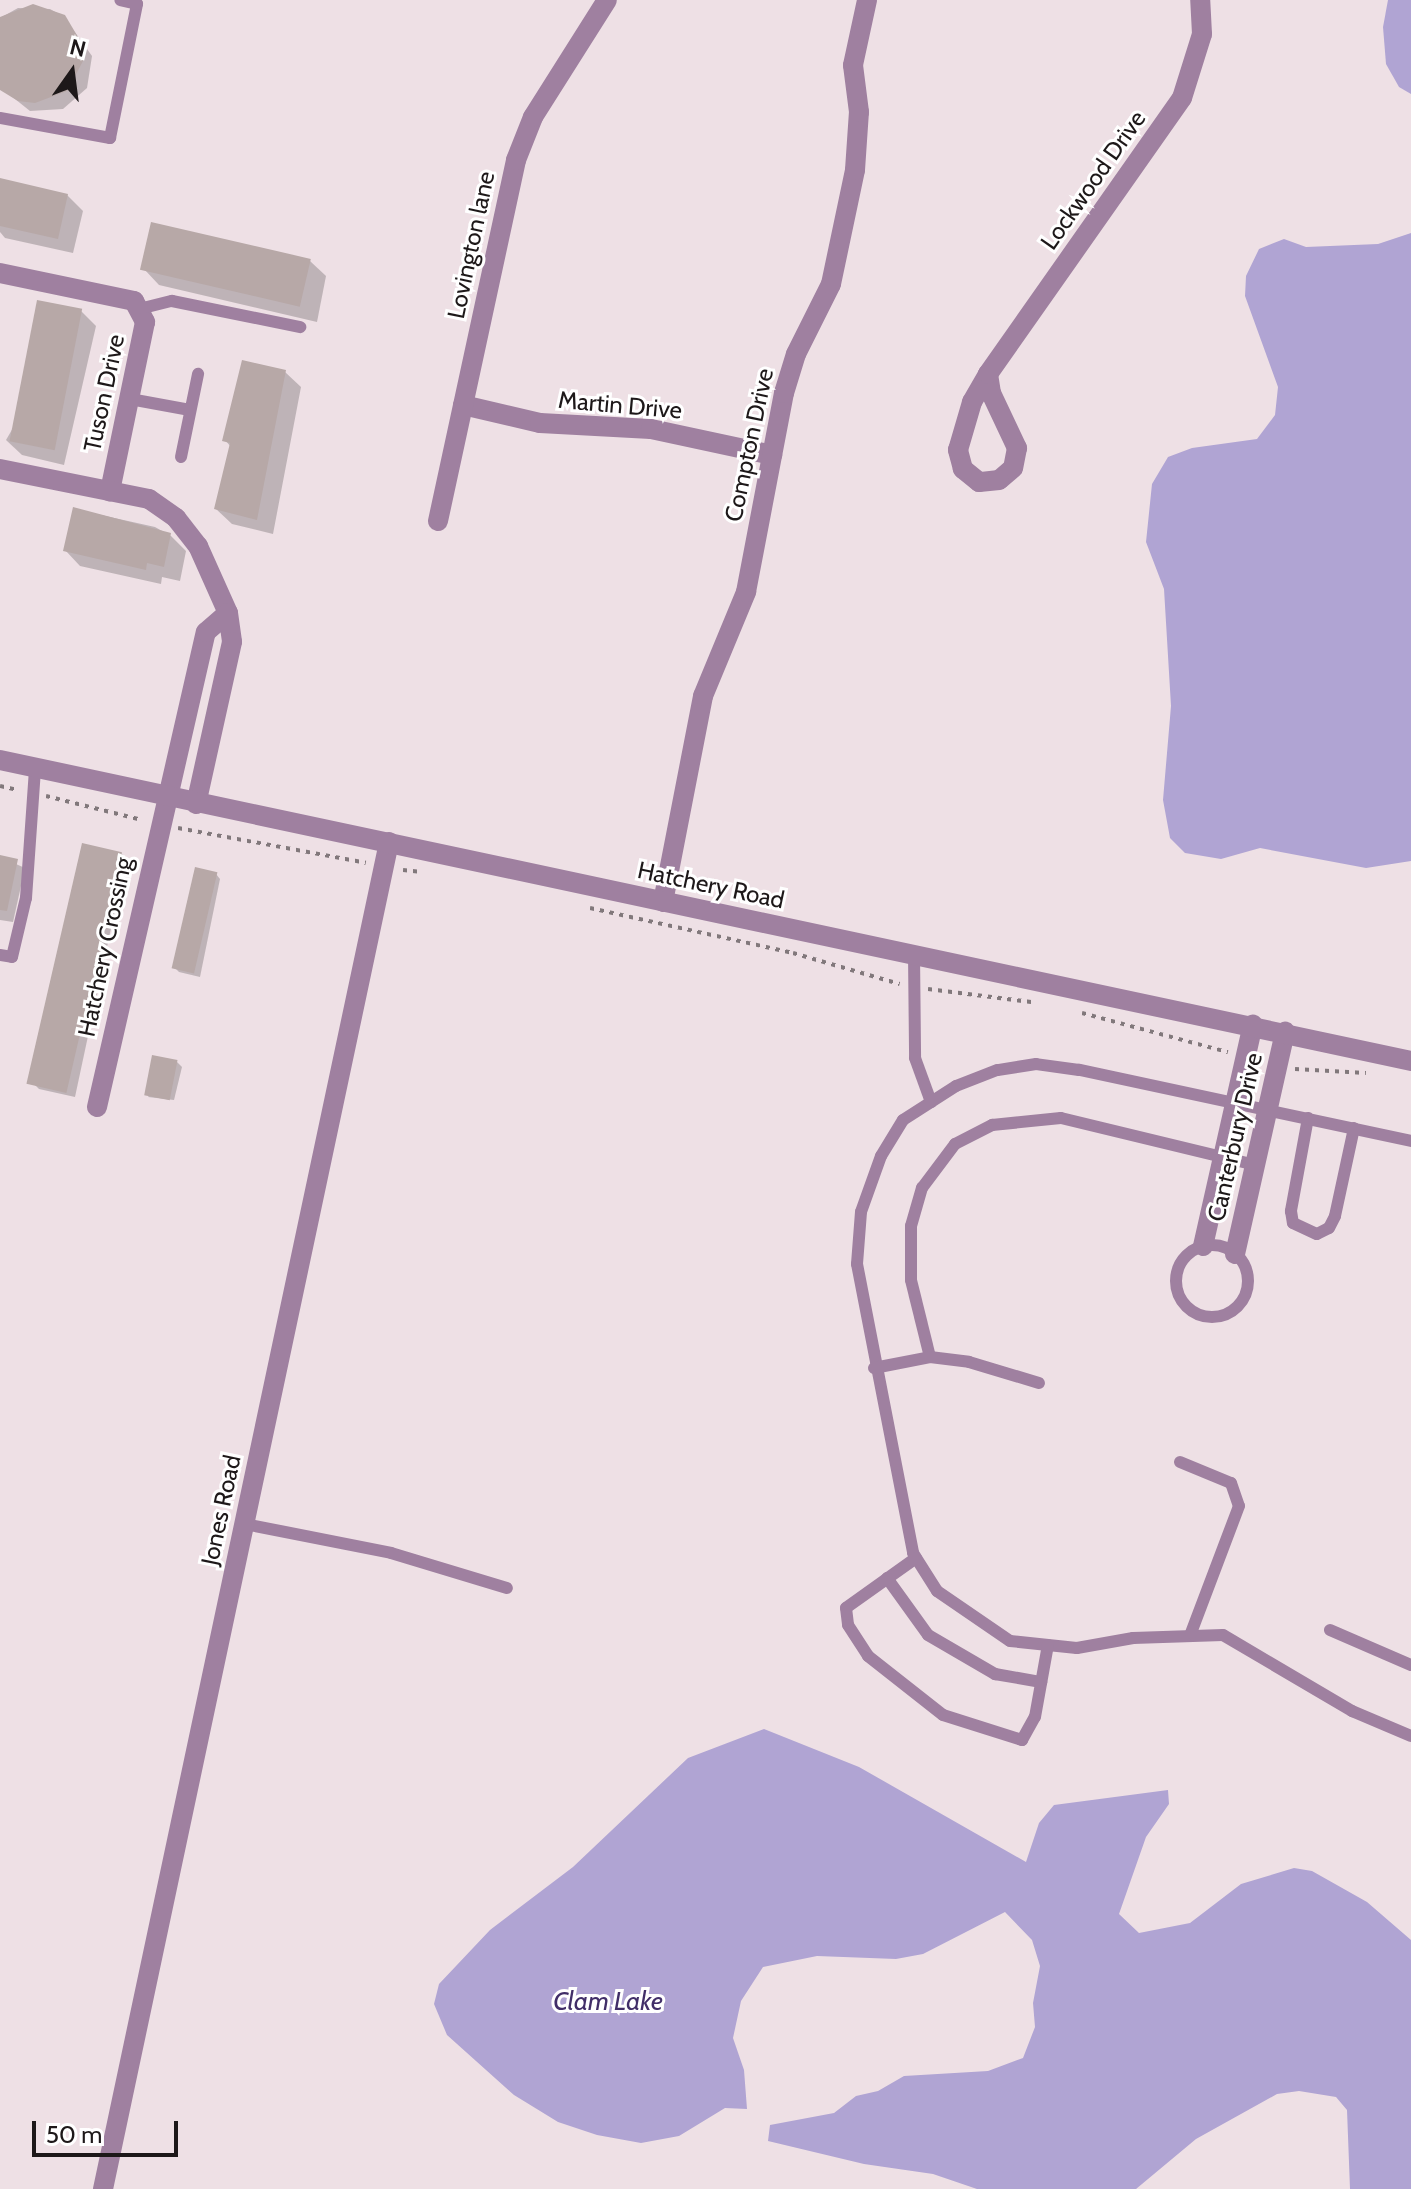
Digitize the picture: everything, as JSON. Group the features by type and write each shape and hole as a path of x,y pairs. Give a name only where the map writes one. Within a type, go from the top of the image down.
{"street":[{"name":"Lovington lane","path":"438,521 516,160 533,117 607,0"},
{"name":"Compton Drive","path":"663,902 703,696 746,592 772,455 796,354 831,284 855,170 859,112 853,65 867,0"},
{"name":"Lockwood Drive","path":"988,374 991,393 1017,448 1013,468 999,480 979,482 963,469 958,450 960,429 988,374 1182,98 1202,34 1200,0"},
{"name":"Tuson Drive","path":"0,273 134,301 139,309 145,322 110,491"},
{"name":"Martin Drive","path":"463,405 540,423 651,429 772,455"},
{"name":"Tuson Drive","path":"0,469 149,499 176,518 198,546 228,613 232,642 196,804"},
{"path":"165,798 206,632 228,613"},
{"name":"Hatchery Road","path":"0,760 165,798 389,842 1411,1061"},
{"name":"Hatchery Crossing","path":"97,1107 165,798"},
{"name":"Jones Road","path":"103,2189 389,842"},
{"name":"Canterbury Drive","path":"1203,1246 1253,1025"},
{"name":"Canterbury Drive","path":"1235,1254 1285,1032"}],"lane":[{"path":"0,118 110,138 137,4 120,0"},
{"path":"139,309 172,301 300,327"},
{"path":"181,457 198,374"},
{"path":"130,399 190,410"},
{"path":"0,955 12,957 26,898 35,768"},
{"path":"914,954 915,1058 931,1102"},
{"path":"1411,1141 1036,1064 997,1070 931,1102 903,1120 881,1156 861,1212 857,1264 874,1368 916,1558 937,1591 969,1616 1010,1641 1077,1648 1191,1633 1223,1635 1251,1647 1352,1711 1411,1736"},
{"path":"930,1357 911,1280 911,1226 922,1188 955,1144 992,1125 1061,1118 1256,1165"},
{"path":"1308,1118 1291,1211 1293,1223 1317,1234 1329,1228 1335,1216 1354,1128"},
{"path":"1203,1246 1235,1254 1245,1267 1244,1298 1234,1310 1203,1316 1189,1309 1176,1280 1180,1265 1203,1246"},
{"path":"874,1368 930,1357 969,1362 1039,1383"},
{"path":"1180,1462 1231,1483 1239,1506 1191,1633"},
{"path":"245,1524 391,1553 507,1588"},
{"path":"916,1558 846,1608 848,1625 868,1656 943,1715 1022,1740 1035,1717 1048,1645"},
{"path":"887,1578 928,1635 995,1674 1041,1682"},
{"path":"1330,1630 1411,1665"}],"path":[{"path":"0,786 159,823 428,872"},
{"path":"581,906 793,953 912,986 1041,1004"},
{"path":"1076,1011 1246,1057"},
{"path":"1278,1066 1376,1074"}],"water":[{"path":"1388,0 1411,0 1411,94 1399,87 1386,64 1383,27"},
{"path":"1411,233 1411,861 1366,868 1260,848 1221,859 1185,853 1170,838 1163,800 1171,706 1164,589 1146,542 1152,484 1168,457 1192,448 1257,439 1275,415 1278,387 1245,296 1246,276 1259,249 1284,239 1306,247 1378,244"},
{"name":"Clam Lake","path":"764,1729 859,1767 1026,1862 1039,1823 1054,1805 1168,1790 1169,1804 1146,1837 1119,1914 1139,1933 1190,1923 1241,1884 1294,1868 1312,1871 1367,1902 1411,1940 1411,2189 1350,2189 1347,2110 1336,2097 1299,2091 1277,2094 1196,2139 1136,2189 977,2189 933,2174 864,2164 768,2141 770,2125 834,2113 856,2096 878,2091 904,2076 988,2071 1023,2058 1035,2027 1033,2003 1040,1966 1032,1940 1005,1912 923,1954 896,1959 817,1956 763,1967 741,2001 733,2038 744,2070 747,2109 725,2108 679,2136 641,2143 597,2135 558,2122 514,2095 447,2035 434,2004 439,1984 490,1930 573,1867 688,1758"}],"building":[{"path":"33,4 65,15 82,44 83,61 67,91 35,103 18,101 0,90 0,17"},
{"path":"0,178 68,194 58,239 0,226"},
{"path":"151,222 311,259 300,307 140,270"},
{"path":"37,300 82,309 55,450 10,441"},
{"path":"242,360 286,370 257,520 214,509 230,443 222,441"},
{"path":"73,507 171,533 164,567 147,563 146,570 63,551"},
{"path":"82,843 122,852 66,1093 26,1084"},
{"path":"0,855 18,859 7,911 0,910"},
{"path":"195,867 217,872 194,974 172,968"},
{"path":"152,1055 178,1060 170,1100 144,1095"}]}
